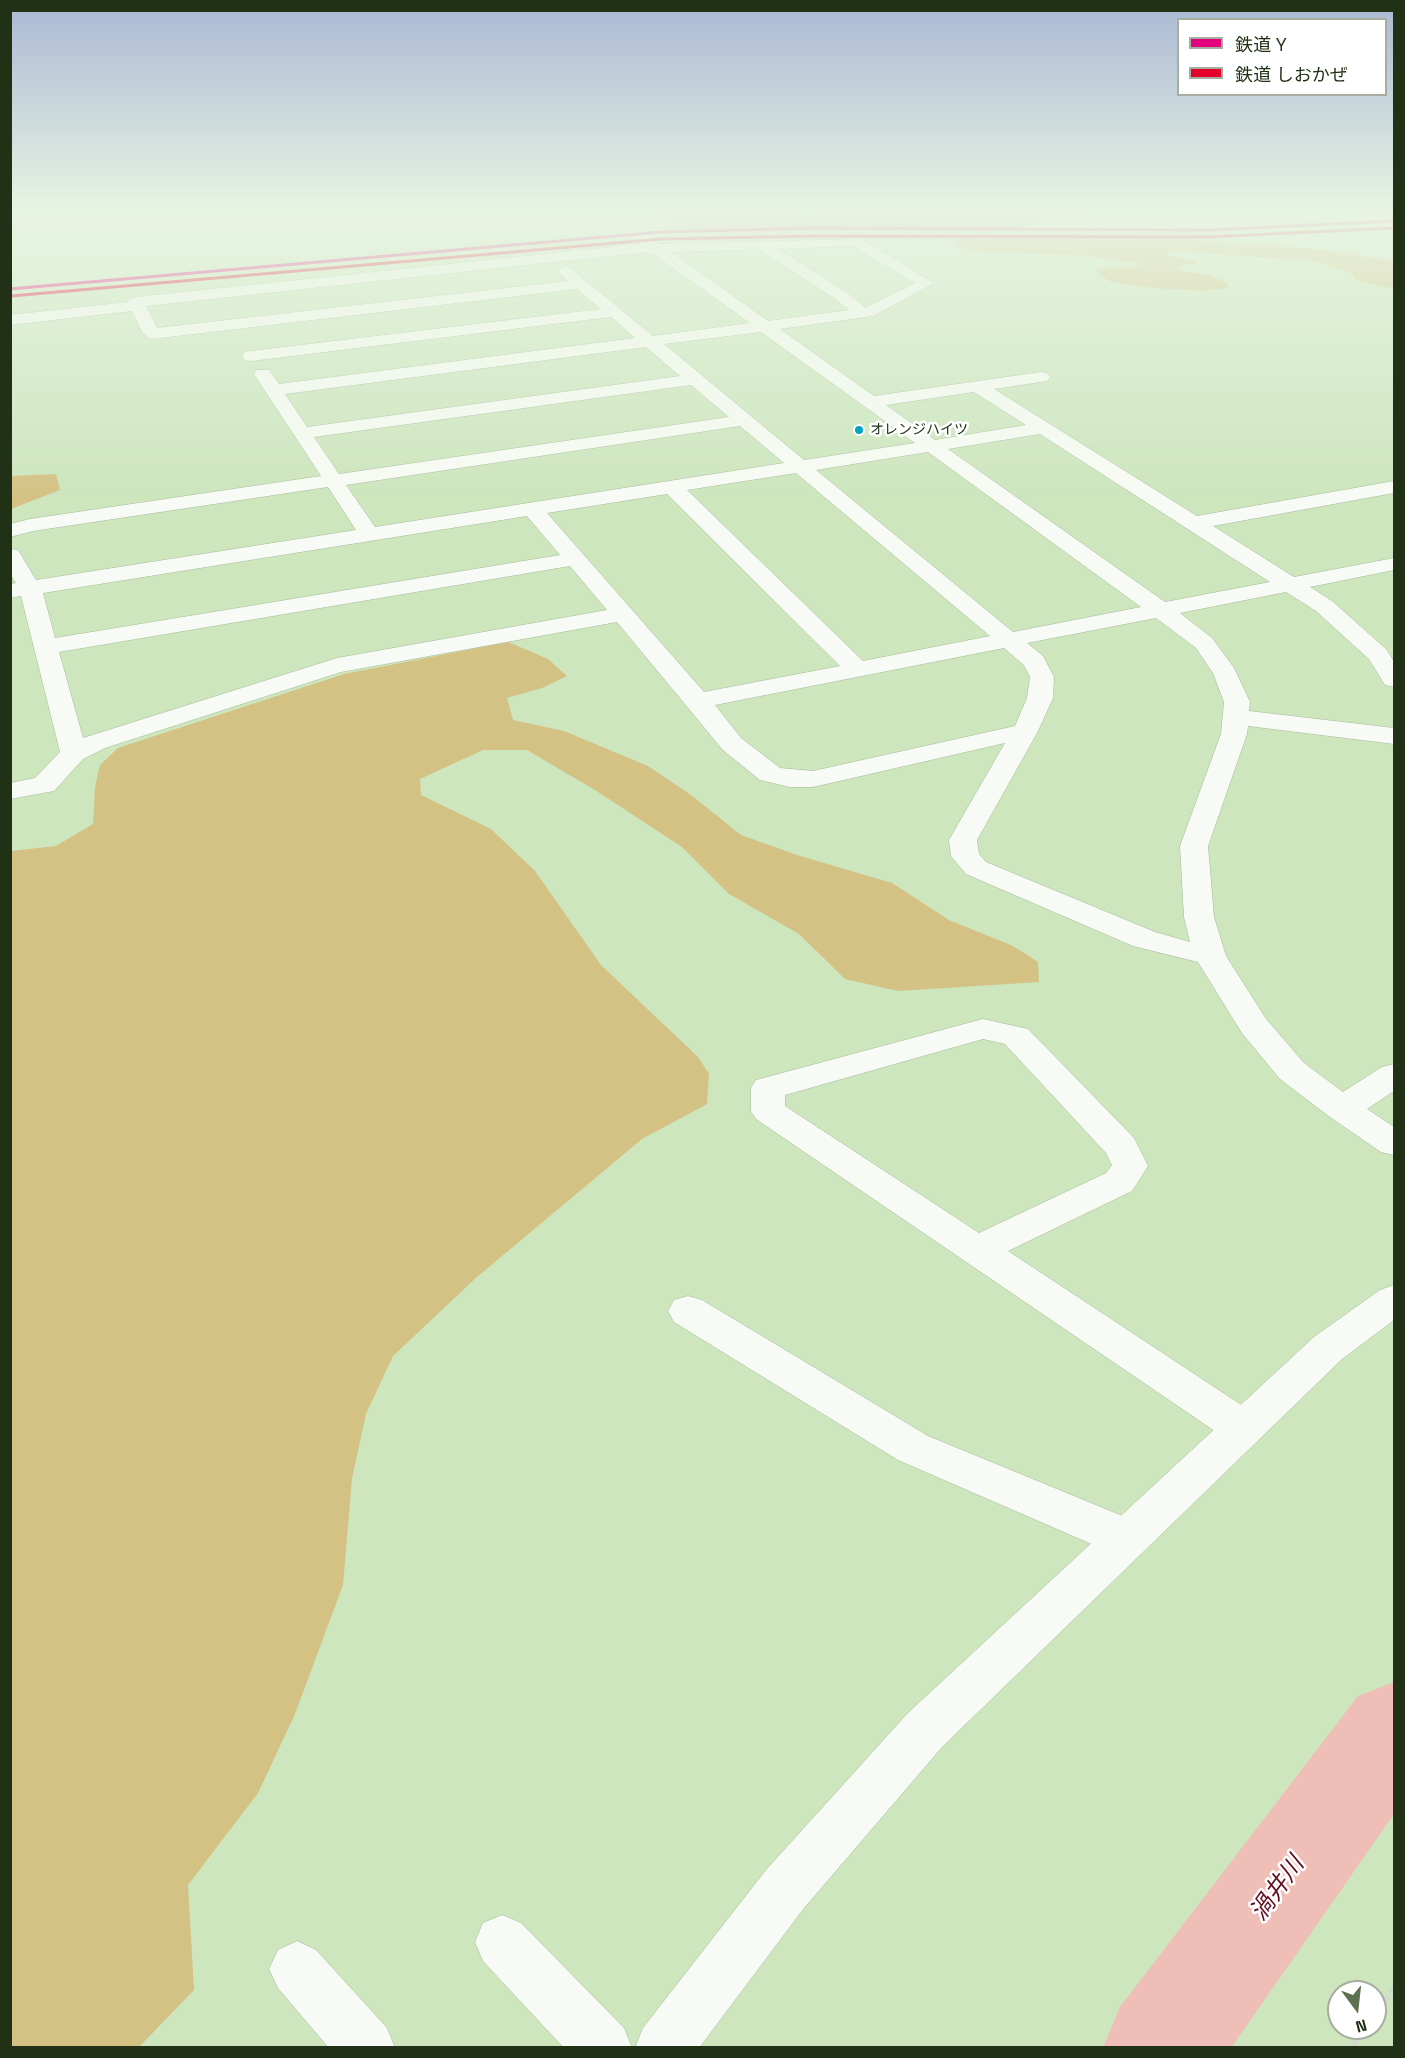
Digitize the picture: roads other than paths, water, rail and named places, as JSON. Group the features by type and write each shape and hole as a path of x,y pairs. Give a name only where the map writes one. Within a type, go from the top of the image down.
{"street":[{"path":"10,320 119,308"},
{"path":"139,308 151,334 375,308"},
{"path":"610,308 1034,661 1042,677 1040,698 1025,731 963,840 965,856 976,868 1144,939 1210,956"},
{"path":"739,308 1162,610 1204,643 1225,673 1238,702 1234,734 1194,846 1199,918 1210,956 1254,1026 1292,1071 1342,1109 1395,1143"},
{"path":"856,308 863,314"},
{"path":"274,390 863,314 875,308"},
{"path":"251,356 615,312"},
{"path":"229,325 369,534"},
{"path":"870,402 1041,376"},
{"path":"303,433 696,379"},
{"path":"977,386 1324,606 1378,655 1395,680"},
{"path":"10,531 30,525 746,420"},
{"path":"20,590 1045,429"},
{"path":"1196,523 1395,487"},
{"path":"672,488 856,669"},
{"path":"533,510 698,700 732,744 770,774 790,779 813,779 1025,731"},
{"path":"10,555 20,590 45,647 74,753"},
{"path":"45,647 575,559"},
{"path":"698,700 1395,564"},
{"path":"10,791 44,785 74,753 96,741 337,665 623,614"},
{"path":"1236,717 1395,736"},
{"path":"977,1250 1119,1182 1130,1166 1121,1146 1016,1036 983,1029 768,1088 768,1110 977,1250 1243,1428"},
{"path":"1342,1109 1395,1075"},
{"path":"663,2048 784,1889 925,1730 1328,1348 1395,1300"},
{"path":"688,1311 913,1448 1126,1538"},
{"path":"502,1942 604,2048"},
{"path":"297,1969 367,2048"}],"waterway":[{"name":"渦井川","path":"1161,2048 1394,1730"}],"place":[{"name":"オレンジハイツ","path":"859,430"}]}
